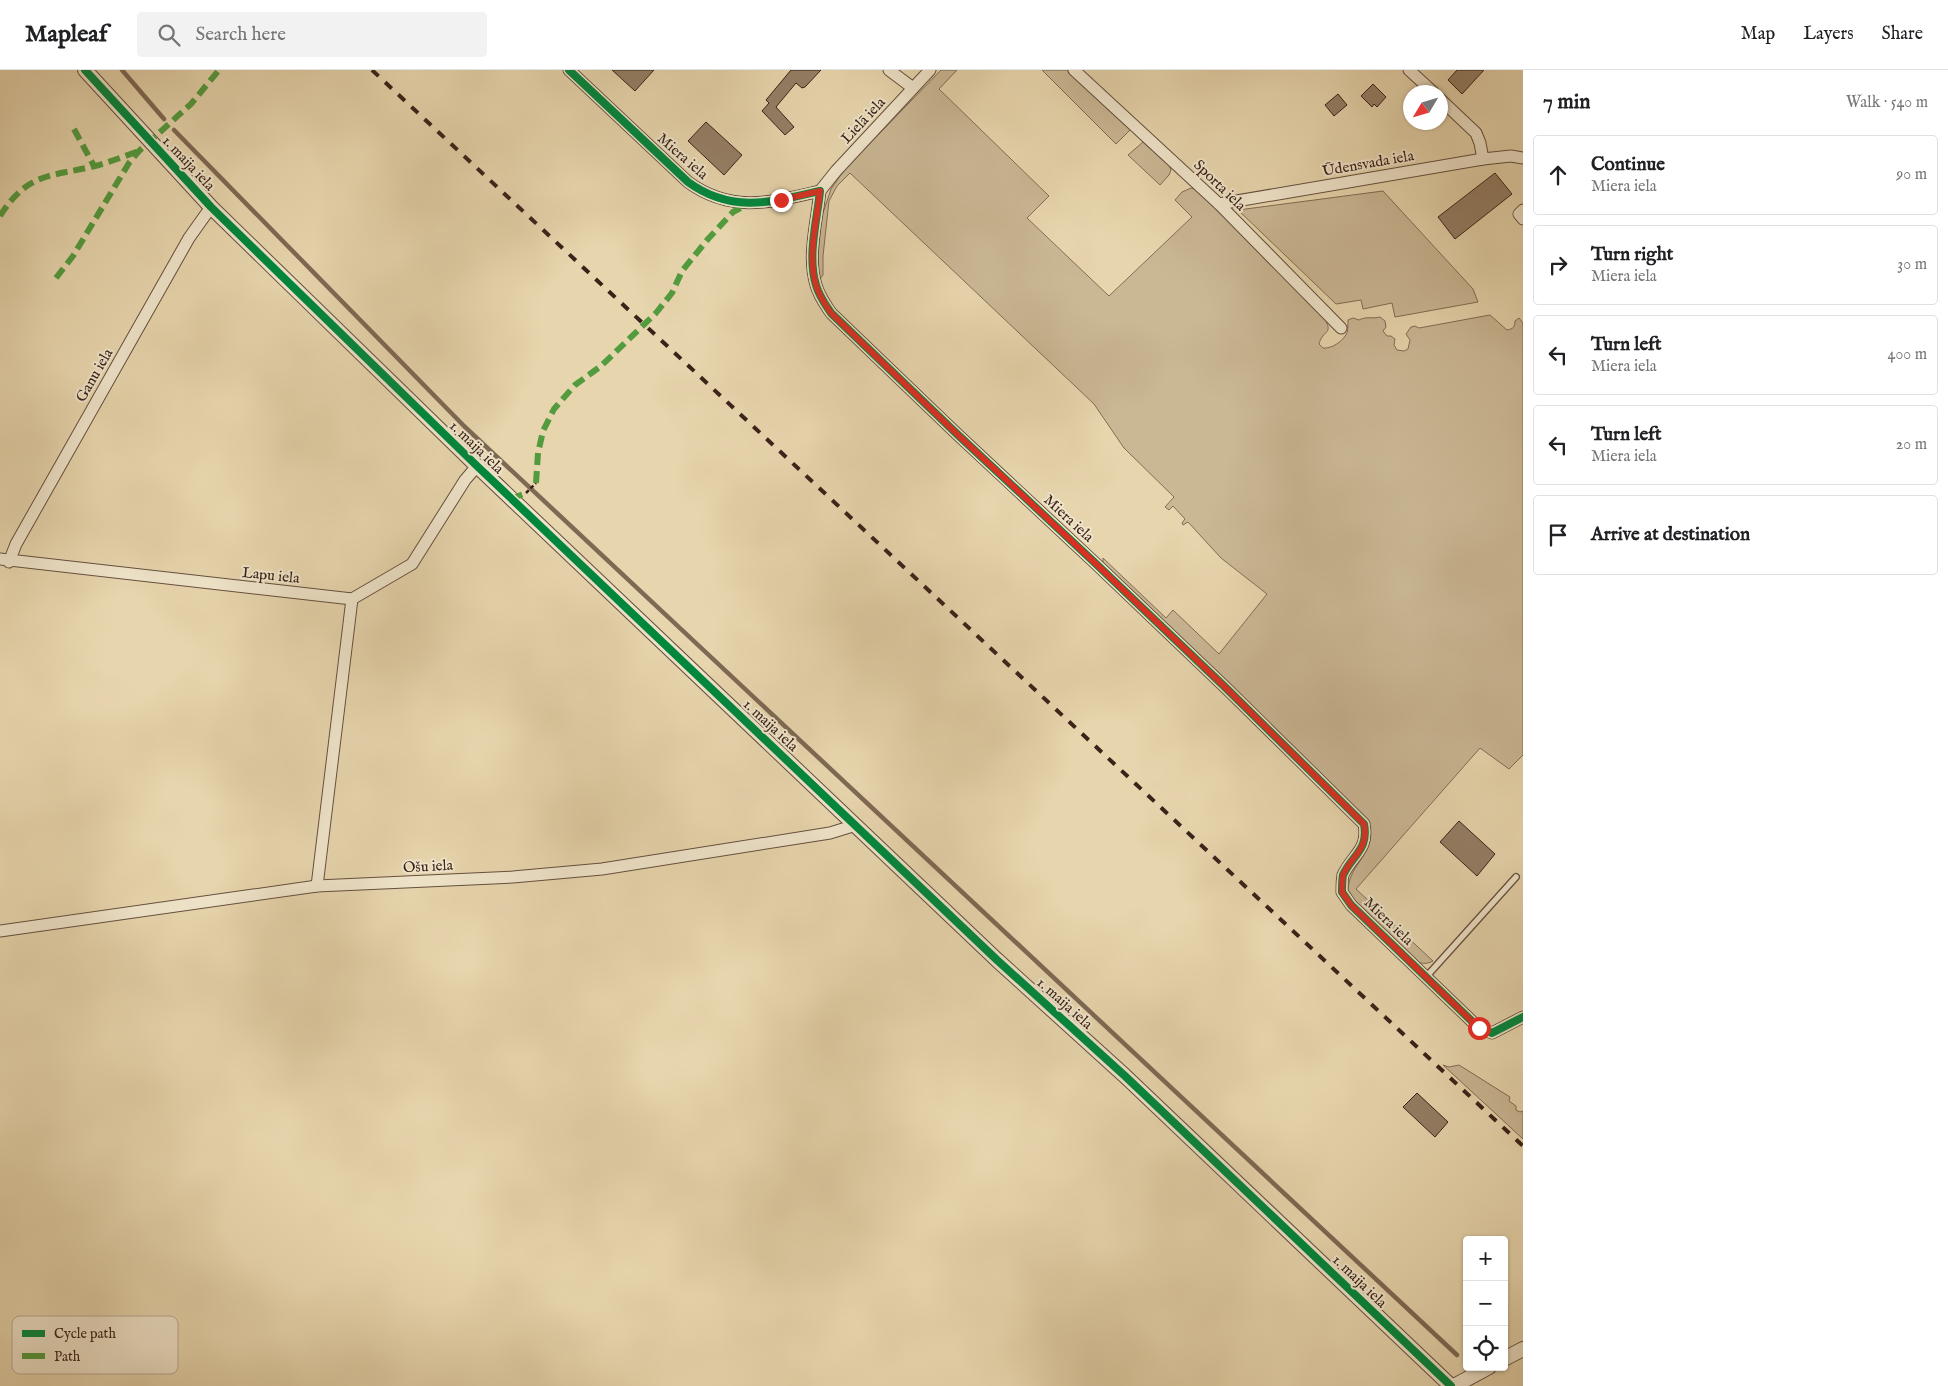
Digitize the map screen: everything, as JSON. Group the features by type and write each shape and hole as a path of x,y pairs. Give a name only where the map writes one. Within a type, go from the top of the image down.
{"street":[{"name":"1. maija iela","path":"85,70 212,207 477,466 997,960 1124,1076 1452,1386"},
{"name":"Miera iela","path":"569,70 681,175 701,191 731,202 749,204 781,200 820,191 813,251 813,274 819,293 831,313 950,428 1177,641 1364,824 1366,834 1362,848 1343,876 1342,892 1351,905 1479,1028 1492,1033 1523,1016"},
{"path":"889,70 913,88"},
{"name":"Lielā iela","path":"820,191 836,171 930,70"},
{"name":"Sporta iela","path":"1074,70 1219,204 1341,328"},
{"path":"1409,70 1425,85"},
{"path":"1448,107 1476,133 1483,159"},
{"name":"Ūdensvada iela","path":"1219,204 1483,159 1510,156 1523,158"},
{"name":"Ganu iela","path":"4,560 16,544 189,238 212,207"},
{"path":"1523,210 1519,214 1523,219"},
{"path":"317,886 352,600 412,564 465,480 477,466"},
{"name":"Lapu iela","path":"4,560 352,600"},
{"name":"Ošu iela","path":"0,931 317,886 513,877 602,869 830,832 856,825"},
{"path":"1508,1357 1523,1349"},
{"path":"1452,1386 1481,1371"}],"lane":[{"path":"1426,977 1516,877"}],"path":[{"path":"526,493 536,483"}],"shaded area":[{"path":"941,70 957,70 939,89 1049,196 1027,218 1109,296 1192,217 1175,200 1182,192 1191,188 1198,190 1323,316 1328,329 1319,344 1323,348 1333,346 1343,339 1347,333 1348,320 1353,318 1359,320 1380,317 1385,321 1386,327 1383,331 1387,336 1395,339 1394,345 1397,350 1404,351 1408,349 1410,340 1406,334 1411,327 1415,326 1419,328 1490,315 1507,330 1515,325 1515,321 1519,318 1523,323 1523,755 1509,769 1480,748 1356,889 1433,961 1429,963 1417,962 1357,905 1348,890 1353,872 1370,841 1371,831 1368,820 1103,564 1103,558 1166,618 1173,610 1219,654 1267,594 1221,558 1188,522 1183,525 1182,523 1185,519 1173,506 1169,510 1165,507 1174,497 1124,448 1094,404 850,173 837,186 829,201 823,256 823,275 819,280 818,256 821,219 831,189 845,169"},
{"path":"1042,70 1067,70 1131,129 1116,144"},
{"path":"1143,142 1169,165 1171,170 1160,185 1128,155"},
{"path":"1383,191 1473,289 1478,302 1395,317 1392,303 1363,309 1361,300 1336,304 1238,210"},
{"path":"1443,1065 1449,1067 1459,1065 1510,1097 1509,1101 1516,1106 1516,1110 1523,1111 1523,1139"}],"building":[{"path":"612,70 654,70 635,91"},
{"path":"791,70 821,70 805,87 802,88 796,83 776,107 794,127 785,135 762,111 769,103 766,100"},
{"path":"1457,70 1484,70 1462,94 1448,80"},
{"path":"1373,84 1386,97 1377,107 1374,104 1372,107 1361,96"},
{"path":"1338,94 1347,105 1334,116 1325,105"},
{"path":"706,122 742,155 724,175 688,141"},
{"path":"1495,173 1512,194 1455,239 1438,217"},
{"path":"1459,821 1495,854 1477,876 1440,842"},
{"path":"1417,1093 1448,1122 1435,1137 1403,1107"}],"waterway":[{"path":"122,70 164,119"},
{"path":"174,130 465,427 1457,1355"}],"railway":[{"path":"372,70 1523,1146"}],"marked path":[{"path":"56,278 73,256 129,163 139,151 191,104 219,70"},
{"path":"74,129 94,166"},
{"path":"0,216 20,191 30,184 53,175 95,166 139,151"},
{"path":"536,483 538,453 543,431 554,409 575,385 601,366 656,313 672,293 682,271 708,239 733,212 748,204"},
{"path":"511,499 526,493"}],"cycle path":[{"path":"85,70 211,207 477,466 997,960 1125,1076 1451,1386"},
{"path":"569,70 688,182 704,192 736,202 752,203 785,199 820,191 814,238 813,274 822,300 831,313 1226,688 1364,824 1365,833 1362,846 1343,875 1342,892 1351,905 1479,1028 1492,1033 1523,1017"}],"route":[{"path":"781,200 820,191 813,251 813,274 822,300 831,313 1226,688 1364,824 1366,834 1362,848 1343,876 1342,892 1351,905 1479,1028"}]}
